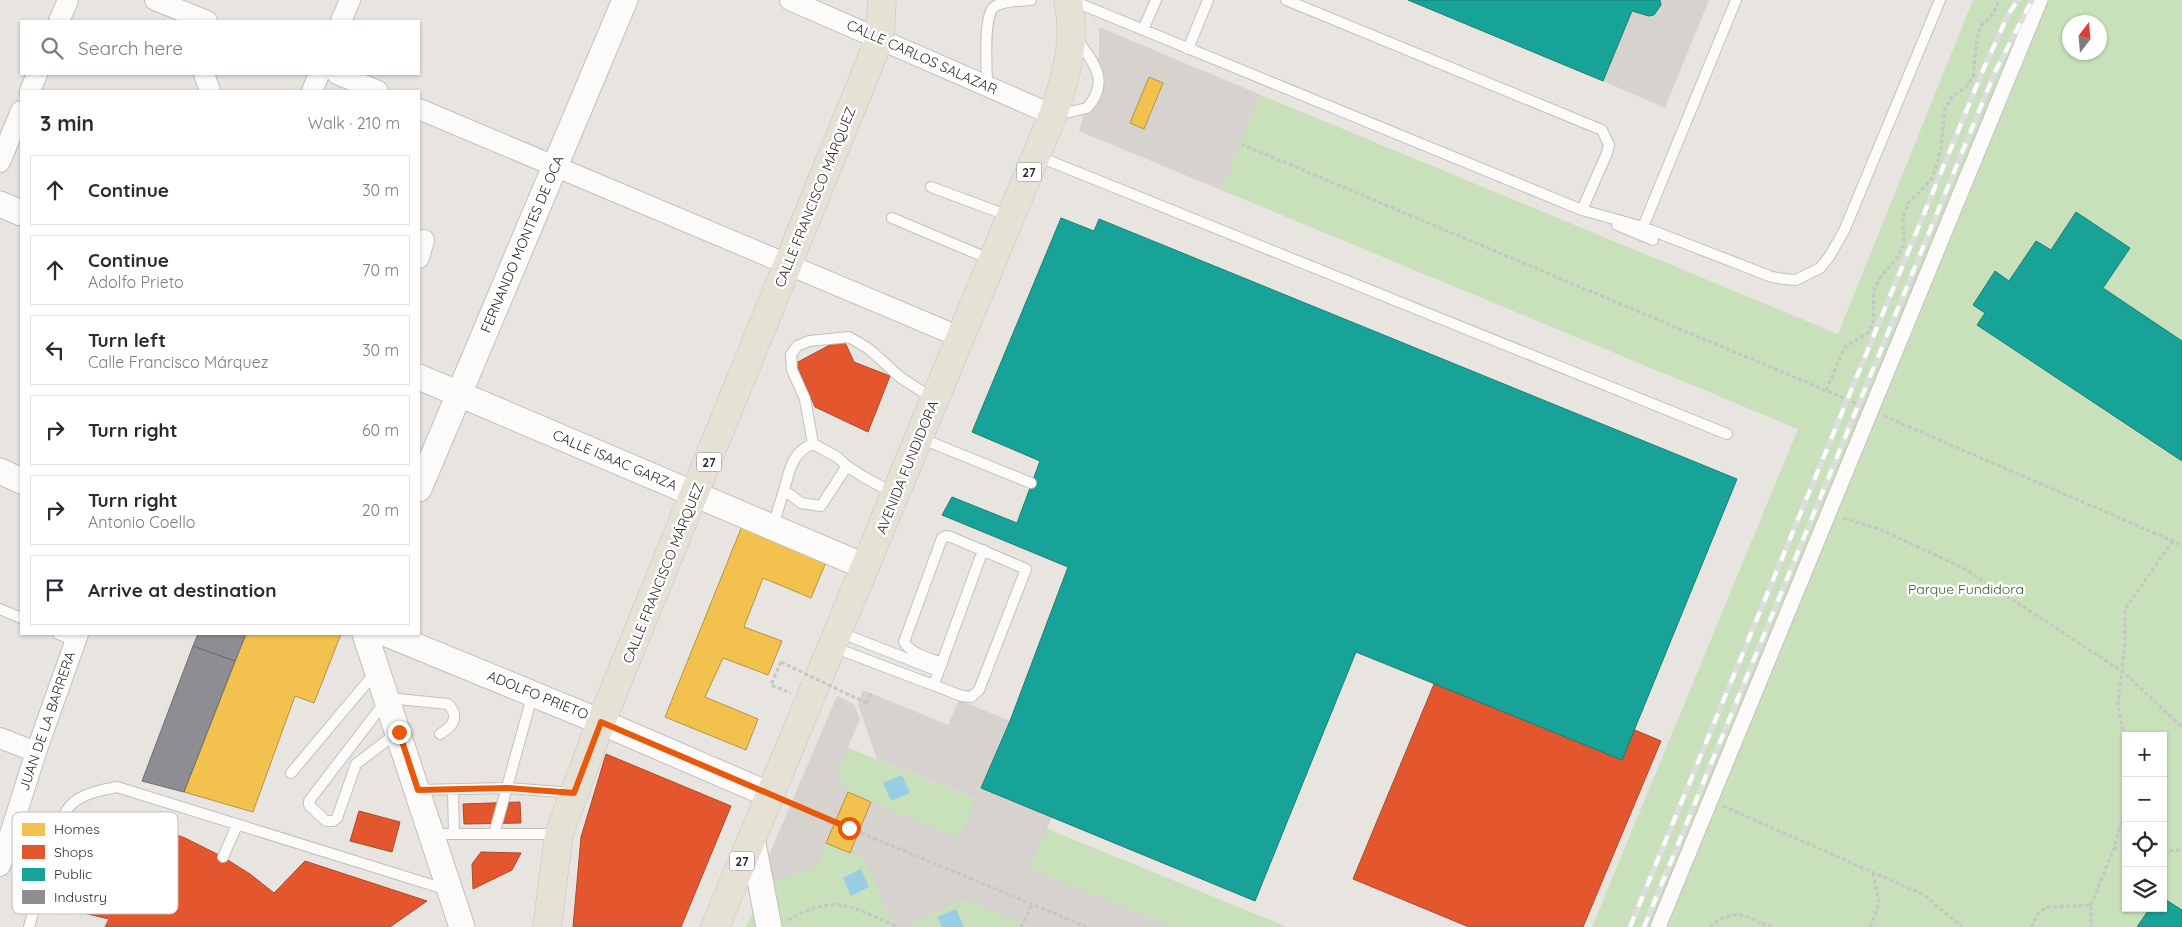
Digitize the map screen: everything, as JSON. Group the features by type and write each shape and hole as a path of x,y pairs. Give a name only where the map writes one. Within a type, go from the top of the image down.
{"main road":[{"name":"CALLE FRANCISCO MÁRQUEZ","path":"547,927 559,834 601,722 696,494 880,38 882,0"},
{"name":"AVENIDA FUNDIDORA","path":"714,927 1053,116 1068,72 1075,8"}],"street":[{"path":"59,20 68,0"},
{"path":"155,0 205,20"},
{"path":"341,20 350,0"},
{"name":"FERNANDO MONTES DE OCA","path":"420,487 625,0"},
{"name":"CALLE CARLOS SALAZAR","path":"790,0 880,38 1053,116"},
{"path":"1658,927 2040,0"},
{"path":"30,90 37,75"},
{"path":"204,75 210,90"},
{"path":"312,90 319,75"},
{"path":"339,75 376,90"},
{"path":"420,109 960,337"},
{"path":"0,162 20,113"},
{"path":"0,204 20,213"},
{"name":"CALLE ISAAC GARZA","path":"420,378 773,526 866,567"},
{"path":"0,472 20,480"},
{"path":"365,635 418,790 443,834 450,890 462,927"},
{"name":"ADOLFO PRIETO","path":"389,635 533,693 770,795"},
{"name":"JUAN DE LA BARRERA","path":"16,812 36,752 70,636"},
{"path":"0,738 36,752"},
{"name":"JUAN DE LA BARRERA","path":"1,857 12,824"},
{"path":"752,838 778,924"}],"lane":[{"path":"987,86 989,17 994,7 1005,2 1031,0"},
{"path":"1143,30 1156,0"},
{"path":"1188,48 1208,0"},
{"path":"1286,0 1602,130 1609,145 1607,153 1582,210"},
{"path":"1643,227 1736,0"},
{"path":"1582,210 1643,227 1772,277 1796,280 1820,268 1829,257 1844,231 1940,0"},
{"path":"1075,8 1143,30 1188,48 1653,240"},
{"path":"1036,156 1727,434"},
{"path":"931,186 1010,217"},
{"path":"892,218 992,260"},
{"path":"813,444 804,399 792,370 791,355 797,346 809,341 837,336 849,337 869,349 901,378 935,399"},
{"path":"919,438 1031,482"},
{"path":"773,526 794,458 802,448 813,444 896,494"},
{"path":"784,490 801,503 821,506 847,466"},
{"path":"836,639 934,684 962,696 971,697 979,690 1026,569 951,537 946,536 942,538 904,642 908,648 940,667"},
{"path":"934,684 983,550"},
{"path":"0,609 20,618"},
{"path":"836,639 940,667"},
{"path":"291,773 378,670"},
{"path":"494,834 533,693"},
{"path":"399,732 356,764 337,818 326,821 308,802 388,698 448,704 454,713 454,722 440,734"},
{"path":"348,750 356,764"},
{"path":"66,812 72,803 94,792 116,787 450,890"},
{"path":"418,790 507,788 574,793"},
{"path":"453,789 443,834 559,834"},
{"path":"223,857 237,824"},
{"path":"29,927 33,914"}],"path":[{"path":"1826,390 1845,347 1868,333 1873,323 1874,290 1879,279 1898,257 1904,244 1903,217 1909,202 1930,181 1936,168 1942,148 1945,108 1952,97 1967,86 1973,77 1977,38 1981,26 1993,14 2000,0"},
{"path":"1241,144 1826,390 2182,545"},
{"path":"1828,514 1882,530 1965,569 2122,671 2182,727"},
{"path":"2123,732 2118,704 2122,671 2125,609 2173,541"},
{"path":"810,701 771,685 781,662 866,703 871,694"},
{"path":"770,795 1087,927"},
{"path":"1710,800 1924,895 1962,927"},
{"path":"2091,927 2091,905 2114,848 2122,819"},
{"path":"2114,848 2122,848"},
{"path":"2167,851 2182,850"},
{"path":"1870,927 1880,903 1873,872"},
{"path":"778,924 818,905 834,904 852,907 897,927"},
{"path":"1021,927 1032,904"},
{"path":"2031,927 2040,911 2049,907 2091,905"},
{"path":"1710,927 1720,917 1740,914 1772,927"},
{"path":"1759,922 1764,927"}],"green space":[{"name":"Parque Fundidora","path":"1973,0 2182,0 2182,927 1592,927 1798,429 1221,190 1261,95 1838,334"},
{"path":"830,740 1287,927 746,927"}],"shaded area":[{"path":"1660,0 1709,0 1665,108 1603,81 1632,11 1649,16 1654,15 1660,8"},
{"path":"1099,27 1261,95 1221,190 1079,131 1096,79"},
{"path":"863,690 948,725 959,700 1081,750 1030,868 1172,927 1029,927 963,899 903,927 893,927 865,859 826,843 817,866 773,883 769,855 837,696 854,704 860,719 838,771 848,792 959,838 975,799 877,759 858,705"}],"water":[{"path":"902,775 910,793 891,801 883,783"},
{"path":"861,869 869,887 851,896 843,878"},
{"path":"956,909 964,927 942,927 937,917"}],"building: Homes":[{"path":"1149,77 1163,83 1144,129 1130,123"},
{"path":"742,526 827,560 811,598 763,578 744,627 782,641 768,675 723,658 705,697 758,719 746,750 665,717"},
{"path":"246,635 341,635 314,703 295,696 253,812 184,792"},
{"path":"848,792 871,802 850,853 826,843"}],"building: Shops":[{"path":"843,338 854,362 890,376 868,432 815,407 796,363"},
{"path":"1434,684 1622,760 1635,730 1661,741 1583,927 1469,927 1353,879"},
{"path":"606,754 731,806 681,927 573,927 581,837"},
{"path":"520,802 521,823 464,824 463,804"},
{"path":"359,811 400,822 392,852 350,841"},
{"path":"178,835 223,857 250,874 274,893 305,861 427,901 390,927 105,927 109,919 88,914 178,914"},
{"path":"481,852 521,853 512,870 473,889 472,864"}],"building: Public":[{"path":"1408,0 1660,0 1661,5 1654,15 1649,16 1632,11 1603,81"},
{"path":"2076,212 2130,248 2103,288 2182,341 2182,461 1977,325 1985,313 1973,305 1995,271 2009,281 2036,241 2051,250"},
{"path":"1061,218 1094,231 1099,219 1737,479 1622,760 1356,652 1255,901 981,788 1010,721 1068,567 942,515 952,497 1017,523 1040,461 972,432"},
{"path":"2167,901 2182,910 2182,927 2137,927 2147,912 2167,912"}],"building: Industry":[{"path":"198,635 246,635 235,661 193,646"},
{"path":"193,646 235,661 184,792 142,781"}],"railway":[{"path":"1630,927 1984,68 2008,15 2018,0"},
{"path":"1644,927 1995,72 2032,0"}],"route":[{"path":"399,732 418,790 507,788 574,793 601,722 849,828"}]}
